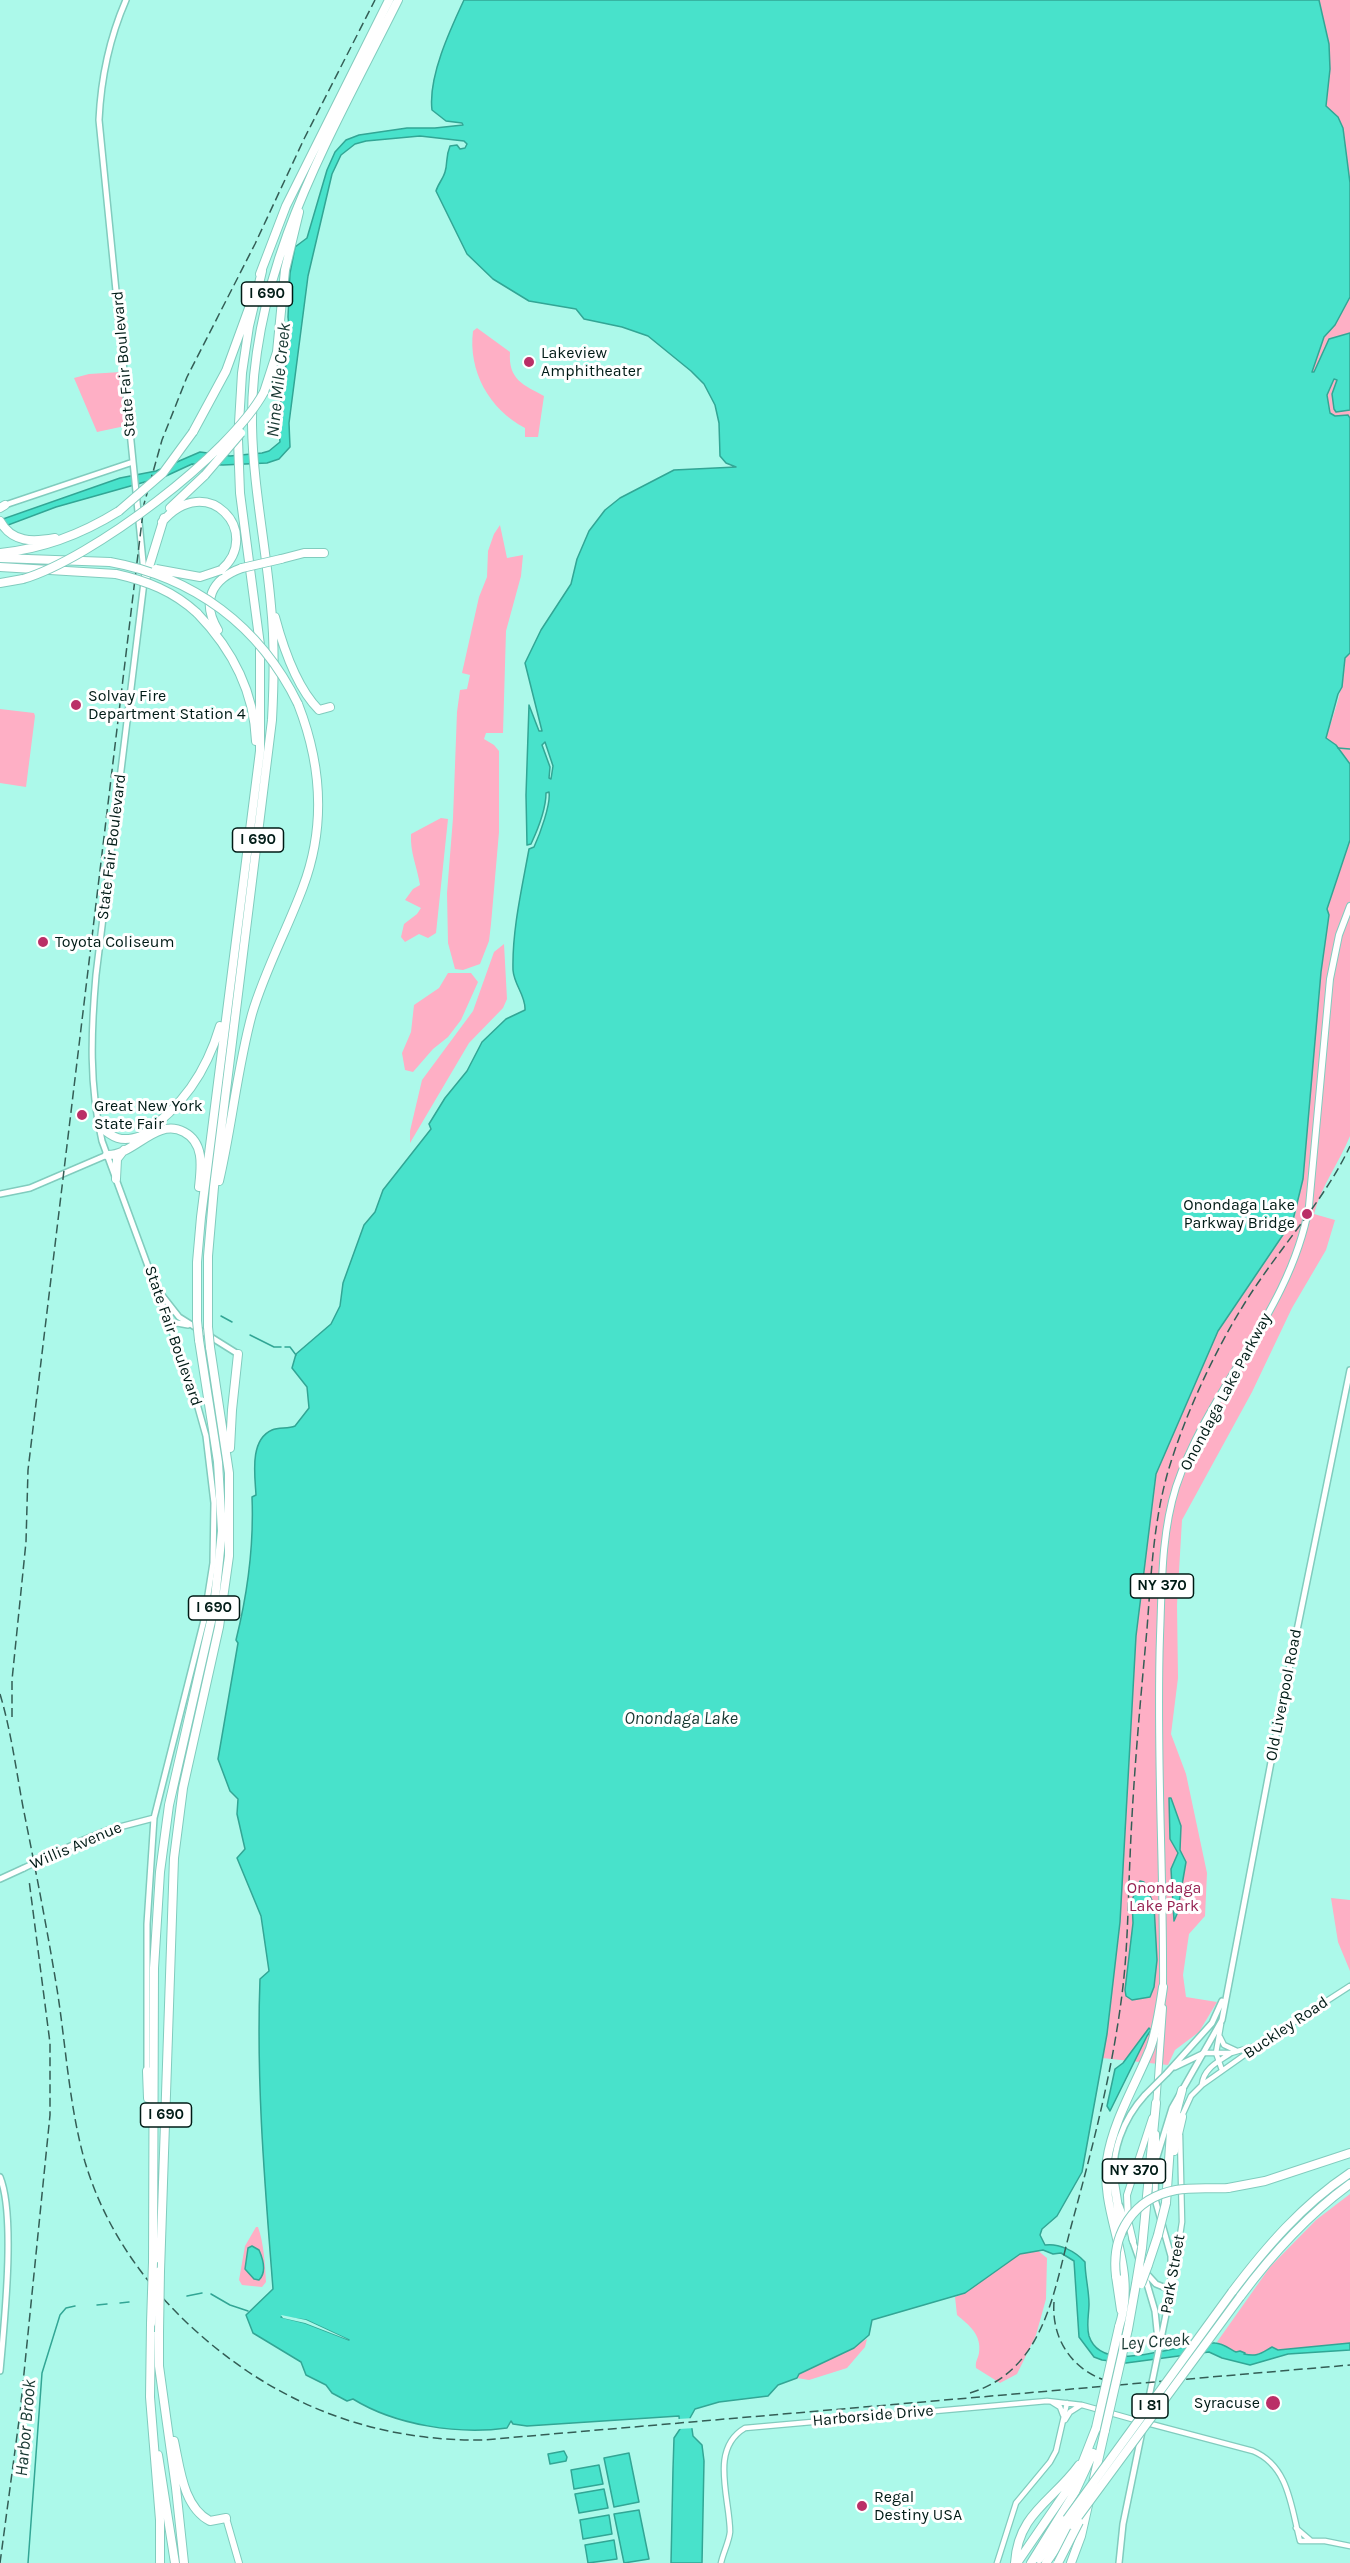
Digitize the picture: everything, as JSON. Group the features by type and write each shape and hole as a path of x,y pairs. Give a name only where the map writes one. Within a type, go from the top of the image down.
{"highway":[{"name":"I 690","path":"175,2563 152,2418 154,1968 161,1862 169,1805 214,1608 221,1540 219,1472 199,1340 194,1323 197,1262 227,999 260,751 257,611 238,455 242,374 249,326 261,271 286,206 389,0"},
{"name":"I 690","path":"184,2563 162,2392 159,2332 160,2271 174,1858 183,1788 227,1581 230,1533 226,1444 210,1347 207,1276 212,1211 272,720 273,648 268,580 253,450 252,409 255,363 267,294 290,222 398,0"},
{"path":"144,583 147,560 162,522 176,502 205,475 237,438 264,392 277,352 291,238 324,149"},
{"path":"0,553 37,548 91,527 119,511 163,473 193,432 226,371 261,271"},
{"path":"0,583 46,572 71,560 150,505 231,437 251,414 264,392"},
{"path":"162,522 179,506 196,501 219,508 232,523 243,548 257,611"},
{"path":"0,521 5,529 27,541 52,538 91,527"},
{"path":"0,558 110,562 137,565 189,577 205,577 221,570 230,559 236,546 232,523"},
{"path":"253,790 255,728 247,688 214,622 209,605 212,591 218,582 231,572 242,568 304,553 324,552"},
{"path":"110,562 159,574 196,591 215,603 248,630 284,677 298,704 316,764 319,802 315,844 303,888 260,989 251,1017 212,1211"},
{"path":"0,567 116,573 161,588 185,602 197,613 222,640 234,660"},
{"path":"268,580 286,656 317,708 322,710 330,707"},
{"path":"107,1155 141,1136 169,1115 200,1077 215,1044 227,999"},
{"path":"98,1125 115,1138 126,1140 141,1136"},
{"path":"107,1155 124,1150 158,1131 169,1129 188,1134 197,1144 201,1166 196,1228 197,1262"},
{"path":"116,1179 116,1166 124,1150"},
{"path":"229,1483 231,1413 238,1354"},
{"path":"1124,2328 1125,2275 1108,2194 1107,2161 1116,2126 1154,2035 1163,1987"},
{"path":"147,2071 153,2150"},
{"path":"1166,2203 1171,2132 1182,2090"},
{"path":"1139,2284 1156,2103"},
{"path":"1124,2328 1130,2317 1145,2266 1158,2235 1166,2203 1178,2126 1182,2116"},
{"path":"1124,2328 1115,2261 1118,2239 1128,2219 1138,2207 1155,2196 1177,2190 1228,2188 1265,2181 1350,2153"},
{"name":"I 81","path":"1036,2563 1070,2522 1262,2253 1295,2218 1350,2173"},
{"path":"1071,2563 1081,2536 1100,2429 1124,2328 1130,2285 1114,2182"},
{"name":"I 81","path":"1046,2563 1070,2522 1090,2502 1240,2297 1288,2238 1350,2184"},
{"path":"162,2392 181,2471 195,2508 205,2518 215,2521 226,2518"},
{"path":"152,2418 160,2520 160,2563"},
{"path":"1028,2563 1100,2429"},
{"path":"1028,2563 1085,2474 1100,2429"},
{"path":"1016,2563 1021,2534 1036,2509 1076,2469 1091,2446"},
{"path":"1016,2563 1069,2488"},
{"path":"1058,2563 1090,2502"}],"main road":[{"name":"State Fair Boulevard","path":"126,0 109,45 99,120 136,493 147,560"},
{"path":"2,506 134,466"},
{"name":"State Fair Boulevard","path":"144,583 92,1017 92,1072 98,1125 107,1155 171,1326 192,1386 206,1436 214,1488 215,1526 213,1563 204,1620 154,1818 147,1924 147,2071"},
{"name":"Onondaga Lake Parkway","path":"1156,2103 1163,1987 1157,1718 1164,1549 1170,1509 1189,1456 1289,1273 1304,1233 1310,1206 1330,979 1339,935 1350,906"},
{"path":"0,1194 30,1188 107,1155"},
{"path":"156,1288 174,1312 238,1354"},
{"path":"171,1326 177,1323 194,1323"},
{"name":"Old Liverpool Road","path":"1171,2290 1171,2256 1155,2199 1156,2160 1170,2111 1222,2020 1226,1988 1350,1370"},
{"name":"Willis Avenue","path":"0,1879 108,1830 154,1818"},
{"path":"1133,2241 1114,2182 1115,2157 1120,2137 1133,2110 1167,2073 1183,2060 1212,2023 1226,1988"},
{"path":"1183,2060 1203,2053"},
{"name":"NY 370","path":"1156,2103 1156,2160"},
{"name":"NY 370","path":"1156,2103 1127,2195 1128,2220 1133,2241 1153,2282 1171,2290"},
{"path":"0,2177 5,2193 6,2247 0,2371"},
{"name":"NY 370","path":"1145,2266 1155,2311 1159,2349"},
{"name":"Park Street","path":"1119,2563 1123,2523 1171,2290"},
{"path":"226,2518 238,2563"}],"street":[{"name":"Buckley Road","path":"1222,2070 1350,1986"},
{"name":"Old Liverpool Road","path":"1222,2020 1216,2053 1222,2070"},
{"path":"1219,2034 1224,2045 1233,2051 1240,2051"},
{"path":"1203,2053 1231,2053 1260,2044"},
{"path":"1202,2085 1205,2072 1231,2053"},
{"name":"Park Street","path":"1171,2290 1181,2236 1182,2116 1191,2096 1222,2070"},
{"path":"1047,2401 1060,2407 1064,2422"},
{"name":"Harborside Drive","path":"721,2563 730,2533 725,2453 730,2440 745,2428 1047,2401 1082,2405 1253,2451 1267,2458 1284,2480 1300,2541 1313,2541"},
{"path":"997,2563 1016,2503 1050,2462 1059,2443 1067,2403"},
{"path":"1064,2422 1070,2412 1082,2405"},
{"path":"1296,2527 1313,2541 1350,2546"}],"green space":[{"path":"1319,0 1350,0 1350,183 1343,128 1338,117 1326,106 1330,69"},
{"path":"1350,297 1350,333 1329,339 1314,373 1312,372 1324,337 1335,325"},
{"path":"477,328 510,352 510,361 515,375 544,396 538,437 525,437 525,428 512,420 491,400 474,360 473,331"},
{"path":"121,372 125,426 97,432 74,378 89,374"},
{"path":"1335,379 1337,380 1332,394 1336,412 1350,410 1350,418 1348,415 1335,416 1330,412 1327,395"},
{"path":"500,525 507,558 523,555 521,576 506,631 503,733 486,733 484,739 499,751 499,832 489,941 480,964 463,970 455,969 448,943 447,893 453,818 457,712 460,690 467,689 470,675 462,673 479,597 487,577 488,551"},
{"path":"1350,653 1350,764 1336,745 1326,738 1341,688 1345,658"},
{"path":"0,709 34,713 35,716 26,787 0,783"},
{"path":"441,818 448,819 436,933 428,938 419,934 405,942 401,937 404,924 421,908 405,900 413,889 420,885 411,834"},
{"name":"Onondaga Lake Park","path":"1350,840 1350,1136 1321,1194 1314,1214 1335,1220 1326,1250 1292,1308 1252,1392 1182,1520 1177,1605 1178,1678 1171,1734 1186,1774 1207,1873 1205,1916 1189,1934 1183,1975 1186,1997 1217,2002 1199,2032 1175,2050 1168,2065 1102,2058 1120,1922 1136,1636 1156,1474 1218,1331 1294,1220 1303,1179 1321,972 1329,915 1327,909"},
{"path":"504,944 507,999 503,1008 469,1043 410,1143 410,1131 422,1080 473,1011 494,952"},
{"path":"448,973 471,973 478,982 461,1020 448,1037 433,1049 413,1072 405,1070 402,1053 411,1032 414,1005 439,988"},
{"path":"1331,1898 1350,1900 1350,1971 1338,1942"},
{"path":"1350,2194 1350,2343 1278,2350 1272,2347 1259,2356 1236,2352 1217,2342 1270,2267 1316,2220"},
{"path":"258,2227 263,2247 266,2282 262,2287 242,2285 239,2280 245,2246","holes":["259,2250 263,2272 249,2273 245,2269 247,2262"]},
{"path":"1037,2250 1047,2258 1046,2299 1036,2335 1017,2374 1000,2383 976,2368 979,2341 974,2331 957,2315 955,2297 965,2293 1020,2254"},
{"path":"867,2339 865,2347 847,2368 809,2380 797,2378 799,2374"}],"water":[{"name":"Onondaga Lake","path":"464,0 1319,0 1329,44 1330,69 1326,106 1338,117 1343,128 1350,183 1350,297 1335,325 1324,337 1312,372 1329,339 1350,333 1350,410 1336,412 1334,409 1332,394 1337,380 1334,379 1327,395 1330,413 1335,416 1348,415 1350,418 1350,653 1345,658 1342,687 1326,738 1336,745 1350,764 1350,840 1327,909 1329,915 1321,972 1303,1179 1293,1220 1218,1331 1156,1474 1136,1636 1120,1922 1107,2034 1082,2172 1057,2216 1042,2229 1040,2235 1045,2245 1056,2245 1066,2249 1085,2262 1089,2299 1089,2336 1097,2349 1110,2355 1146,2354 1215,2343 1236,2352 1253,2355 1272,2347 1278,2350 1350,2343 1350,2350 1288,2354 1250,2365 1209,2352 1126,2363 1102,2360 1094,2357 1079,2337 1074,2261 1061,2253 1053,2254 1043,2250 1020,2254 965,2293 872,2320 869,2335 854,2348 799,2374 797,2378 778,2385 768,2396 719,2402 695,2409 690,2418 693,2436 702,2445 704,2461 702,2563 671,2563 674,2438 680,2429 679,2416 527,2426 513,2424 511,2421 507,2428 488,2430 427,2426 388,2415 353,2399 347,2401 332,2393 326,2385 306,2375 301,2362 253,2333 246,2315 273,2289 259,2057 260,1979 269,1971 261,1916 237,1858 245,1849 237,1814 238,1799 230,1791 218,1759 249,1569 252,1497 256,1495 257,1450 265,1435 272,1430 295,1426 309,1408 307,1387 292,1368 296,1354 331,1324 340,1306 343,1283 364,1225 375,1212 383,1190 431,1129 429,1124 445,1098 467,1071 482,1042 506,1019 525,1010 524,1000 515,981 513,970 516,924 529,849 534,847 539,835 547,811 549,792 546,793 545,806 539,825 531,844 527,845 529,705 539,731 542,731 525,663 541,630 571,584 577,559 589,531 605,510 620,498 674,470 736,467 726,463 720,456 719,423 715,405 704,384 648,336 622,327 584,319 576,309 529,301 493,279 467,254 436,191 445,172 450,146 457,145 460,149 465,148 467,144 464,141 420,136 366,141 355,144 341,155 332,174 308,276 289,423 290,447 279,459 267,463 192,464 166,476 56,507 0,528 0,520 120,478 156,471 200,452 230,456 262,453 269,451 280,442 278,421 290,336 288,317 290,273 295,247 307,238 327,170 335,152 346,140 359,135 407,128 463,125 446,121 432,110 432,97 437,69","holes":["545,742 553,766 551,779 549,778 550,767 542,745","281,2317 306,2320 349,2340 305,2323"]},
{"path":"1169,1798 1171,1798 1181,1826 1180,1850 1186,1862 1174,1921 1171,1869 1178,1853 1170,1839"},
{"path":"1140,1881 1144,1882 1154,1905 1157,1960 1154,1987 1150,1997 1132,2000 1126,1996 1125,1990 1133,1923 1132,1900"},
{"path":"1149,2028 1151,2030 1110,2111 1107,2106 1115,2069 1123,2063"},
{"path":"252,2246 259,2250 263,2261 264,2269 259,2280 254,2279 245,2269 248,2248"},
{"path":"564,2451 566,2461 550,2464 548,2454"},
{"path":"629,2453 639,2502 614,2507 604,2458"},
{"path":"599,2465 603,2484 574,2489 571,2470"},
{"path":"604,2489 608,2508 579,2513 575,2494"},
{"path":"639,2510 649,2559 624,2563 614,2514"},
{"path":"609,2515 612,2534 583,2539 580,2520"},
{"path":"614,2540 617,2559 588,2563 585,2545"}],"pier":[{"path":"281,2315 306,2320 349,2340 305,2323 283,2318"},
{"path":"694,2418 695,2428 679,2429 678,2419"}],"waterway":[{"path":"1338,748 1350,749"},
{"path":"221,1316 232,1322"},
{"path":"250,1335 274,1347 281,1347"},
{"path":"285,1347 290,1347 296,1355"},
{"name":"Harbor Brook","path":"187,2296 202,2293"},
{"name":"Harbor Brook","path":"211,2294 230,2305 248,2311"},
{"name":"Harbor Brook","path":"120,2303 129,2302"},
{"name":"Harbor Brook","path":"97,2305 107,2304"},
{"name":"Harbor Brook","path":"28,2563 42,2373 60,2315 66,2308 75,2306"}],"railway":[{"path":"12,1717 12,1680 26,1542 28,1470 144,504 162,440 187,377 375,0"},
{"path":"970,2393 995,2382 1015,2366 1031,2347 1043,2324 1059,2274 1108,2075 1125,1970 1131,1829 1153,1552 1167,1475 1194,1400 1232,1324 1260,1280 1319,1198 1350,1146"},
{"path":"0,1694 49,1943 75,2119 85,2162 96,2194 128,2253 170,2305 194,2329 247,2371 302,2402 360,2424 390,2431 420,2436 483,2440 1350,2365"},
{"path":"0,2563 20,2413 50,2115 50,2043 29,1880"},
{"path":"1054,2302 1057,2330 1069,2354 1089,2373 1115,2383"}],"place":[{"name":"Lakeview Amphitheater","path":"529,362"},
{"name":"Solvay Fire Department Station 4","path":"76,705"},
{"name":"Toyota Coliseum","path":"43,942"},
{"name":"Great New York State Fair","path":"82,1115"},
{"name":"Onondaga Lake Parkway Bridge","path":"1307,1214"},
{"name":"Syracuse","path":"1273,2403"},
{"name":"Regal Destiny USA","path":"862,2506"}],"water label":[{"name":"Nine Mile Creek","path":"279,380"},
{"name":"Ley Creek","path":"1155,2342"}]}
